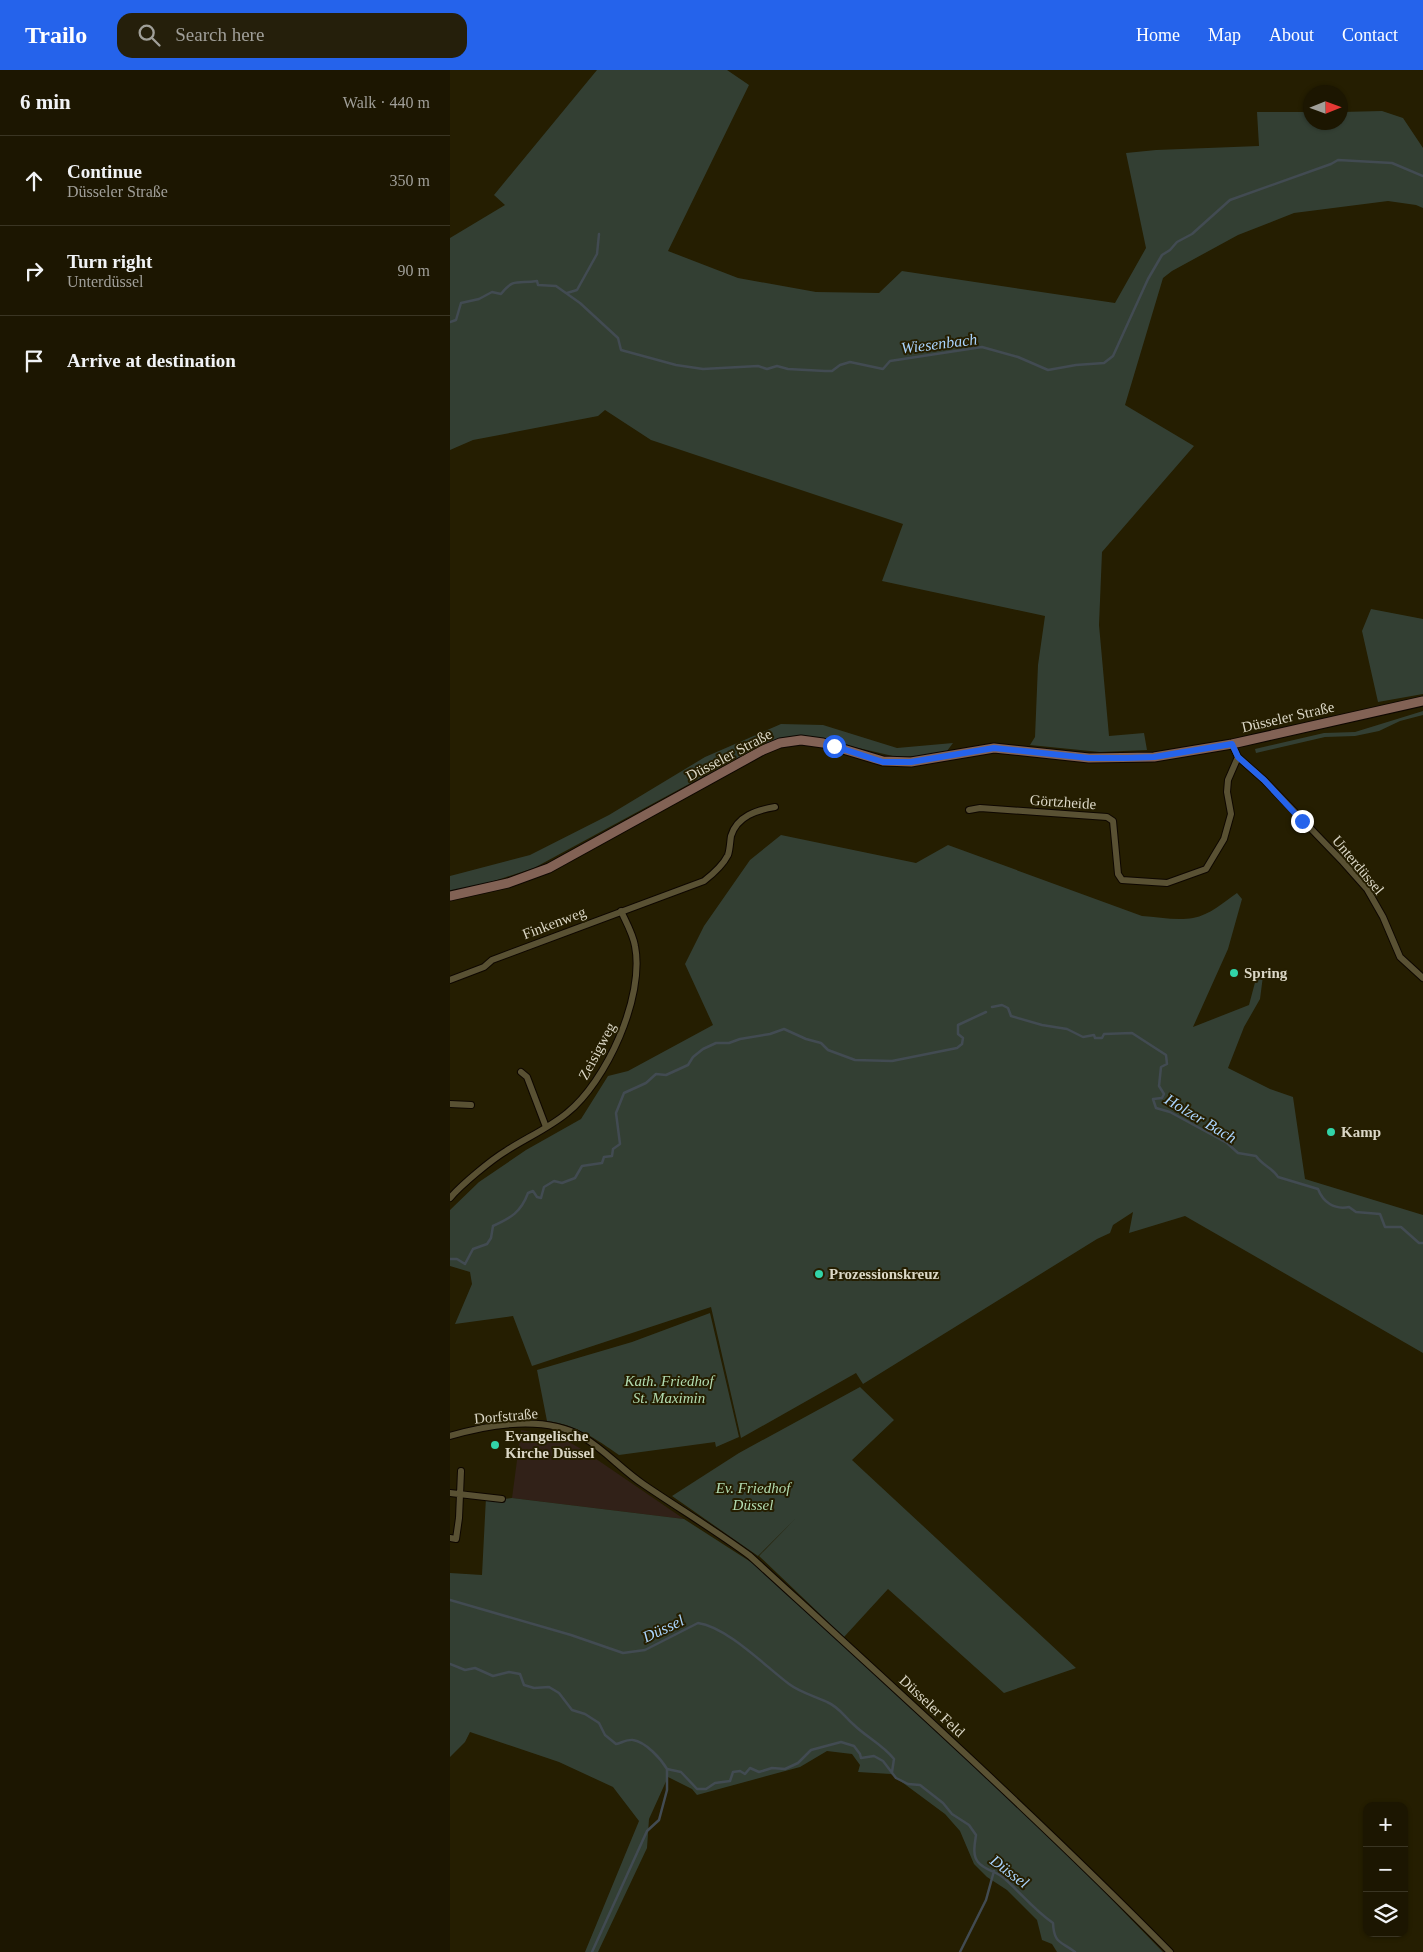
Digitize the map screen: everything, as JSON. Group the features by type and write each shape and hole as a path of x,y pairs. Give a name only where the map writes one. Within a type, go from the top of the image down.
{"main road":[{"name":"Düsseler Straße","path":"450,896 508,883 549,868 763,750 780,743 801,740 814,741 883,762 911,762 994,748 1089,758 1154,757 1232,744 1423,701"}],"street":[{"path":"1232,744 1238,757"},
{"name":"Görtzheide","path":"969,810 980,808 1107,817 1113,821 1118,874 1122,880 1167,883 1206,870 1224,839 1231,814 1227,792 1228,780 1238,757"},
{"name":"Unterdüssel","path":"1238,757 1264,780 1343,862 1367,890 1383,917 1400,957 1423,978"},
{"name":"Finkenweg","path":"450,980 484,967 492,960 704,881 716,871 728,855 732,834 741,820 756,810 775,807"},
{"name":"Zeisigweg","path":"450,1198 504,1152 567,1114 587,1095 598,1078 625,1028 636,975 635,946 621,911"},
{"path":"521,1072 527,1077 546,1127"},
{"path":"450,1104 471,1105"},
{"name":"Dorfstraße","path":"450,1436 492,1427 531,1423 571,1432 592,1443 633,1477 662,1497"},
{"path":"453,1539 459,1518 461,1471"},
{"path":"450,1492 502,1499"},
{"name":"Düsseler Feld","path":"662,1497 750,1556 1002,1788 1105,1886 1170,1952"}],"shaded area":[{"path":"521,1430 560,1437 583,1450 684,1519 512,1498"}],"green space":[{"path":"597,70 727,70 749,85 668,251 738,278 816,292 879,293 902,271 1115,303 1146,248 1126,153 1259,146 1257,112 1303,112 1303,130 1348,130 1348,112 1382,111 1403,118 1423,148 1423,208 1416,205 1388,201 1294,213 1238,235 1172,271 1163,278 1125,405 1194,446 1102,552 1099,625 1109,736 1144,733 1147,750 1100,752 1030,745 1035,737 1038,665 1045,616 882,581 903,524 651,440 605,410 598,416 473,440 450,450 450,238 505,205 494,195"},
{"path":"1371,609 1423,619 1423,694 1378,702 1362,631"},
{"path":"1423,711 1423,715 1400,721 1379,731 1355,736 1325,737 1256,753 1255,749 1324,733 1355,732"},
{"path":"781,724 823,725 897,748 953,743 947,751 923,756 897,757 807,736 787,737 767,744 713,771 534,868 485,884 450,891 450,876 530,855 609,815 705,757"},
{"path":"781,835 916,863 948,845 1142,916 1174,919 1193,918 1211,911 1237,893 1242,899 1228,949 1193,1027 1249,1005 1257,975 1263,976 1260,999 1244,1027 1228,1068 1270,1089 1293,1097 1305,1179 1423,1215 1423,1353 1185,1216 1129,1233 1133,1212 1113,1225 1110,1233 1097,1239 863,1384 856,1373 741,1438 711,1307 532,1366 513,1316 455,1324 472,1284 470,1272 450,1266 450,1210 479,1182 526,1150 581,1119 608,1076 628,1071 713,1025 685,964 704,926 750,860"},
{"name":"Kath. Friedhof St. Maximin","path":"710,1313 739,1437 716,1447 715,1442 619,1455 576,1429 547,1421 537,1370 632,1342"},
{"name":"Ev. Friedhof Düssel","path":"860,1387 894,1420 852,1460 1076,1668 1004,1693 888,1589 844,1637 759,1556 797,1517 758,1556 672,1496 739,1453"},
{"path":"486,1497 512,1498 684,1519 757,1566 1043,1829 1163,1952 1057,1952 1052,1944 1042,1940 1037,1920 1007,1890 987,1877 974,1864 960,1831 945,1814 891,1774 858,1772 860,1765 852,1754 827,1751 800,1767 697,1795 692,1789 668,1777 649,1819 647,1848 598,1952 585,1952 639,1821 613,1787 559,1762 470,1732 465,1742 450,1757 450,1573 482,1575"}],"waterway":[{"name":"Wiesenbach","path":"450,322 456,320 461,303 479,299 492,292 501,294 513,283 537,281 538,285 556,286 580,303 618,338 621,350 676,365 703,369 758,366 767,369 777,366 788,369 832,371 840,365 850,362 883,369 890,361 982,347 1018,357 1048,370 1104,363 1113,356 1148,279 1162,255 1177,242 1192,234 1230,200 1338,160 1392,163 1423,176"},
{"path":"567,293 577,290 597,254 599,234"},
{"name":"Holzer Bach","path":"992,1007 1002,1005 1008,1008 1011,1016 1042,1025 1067,1029 1083,1037 1094,1035 1095,1038 1102,1038 1104,1034 1132,1033 1166,1055 1167,1064 1161,1067 1159,1086 1164,1094 1162,1098 1153,1099 1156,1108 1170,1112 1227,1143 1238,1153 1256,1156 1278,1177 1318,1189 1323,1198 1330,1204 1344,1208 1349,1207 1356,1212 1380,1214 1385,1227 1401,1227 1419,1243 1423,1243"},
{"name":"Holzer Bach","path":"450,1259 457,1259 465,1264 473,1249 487,1244 491,1238 493,1226 519,1210 528,1193 533,1191 537,1197 541,1198 544,1187 554,1181 562,1183 575,1178 582,1166 602,1163 604,1157 612,1156 613,1149 620,1144 616,1113 624,1093 646,1083 656,1074 666,1075 688,1065 693,1057 703,1049 716,1043 729,1043 784,1029 806,1039 821,1043 828,1050 855,1060 892,1061 957,1048 962,1044 963,1038 958,1034 958,1025 986,1012"},
{"name":"Düssel","path":"450,1600 571,1635 623,1653 645,1650 698,1623 709,1626 733,1639 794,1687 835,1706 858,1729 894,1759 892,1772"},
{"name":"Düssel","path":"450,1664 465,1670 475,1668 493,1676 509,1672 520,1674 524,1685 534,1688 549,1687 559,1693 572,1710 585,1714 599,1723 605,1735 616,1744 631,1740 638,1741 648,1747 667,1769 681,1772 697,1789 706,1789 715,1783 730,1781 733,1772 740,1771 745,1774 750,1768 759,1772 772,1768 785,1769 798,1763 811,1750 841,1742 854,1746 861,1758 874,1756 883,1761 896,1778 908,1784 920,1785 943,1803 952,1814 969,1825 976,1835 974,1852 978,1862 983,1867 1004,1878 1053,1923 1057,1939 1075,1952"},
{"path":"592,1952 647,1831 659,1820 667,1790 667,1769"},
{"path":"960,1952 986,1900 994,1871"}],"place":[{"name":"Spring","path":"1234,973"},
{"name":"Kamp","path":"1331,1132"},
{"name":"Prozessionskreuz","path":"819,1274"},
{"name":"Evangelische Kirche Düssel","path":"495,1445"}],"route":[{"path":"834,746 883,762 911,762 978,749 994,748 1010,748 1089,758 1126,758 1154,757 1232,744 1238,757 1264,780 1302,821"}]}
